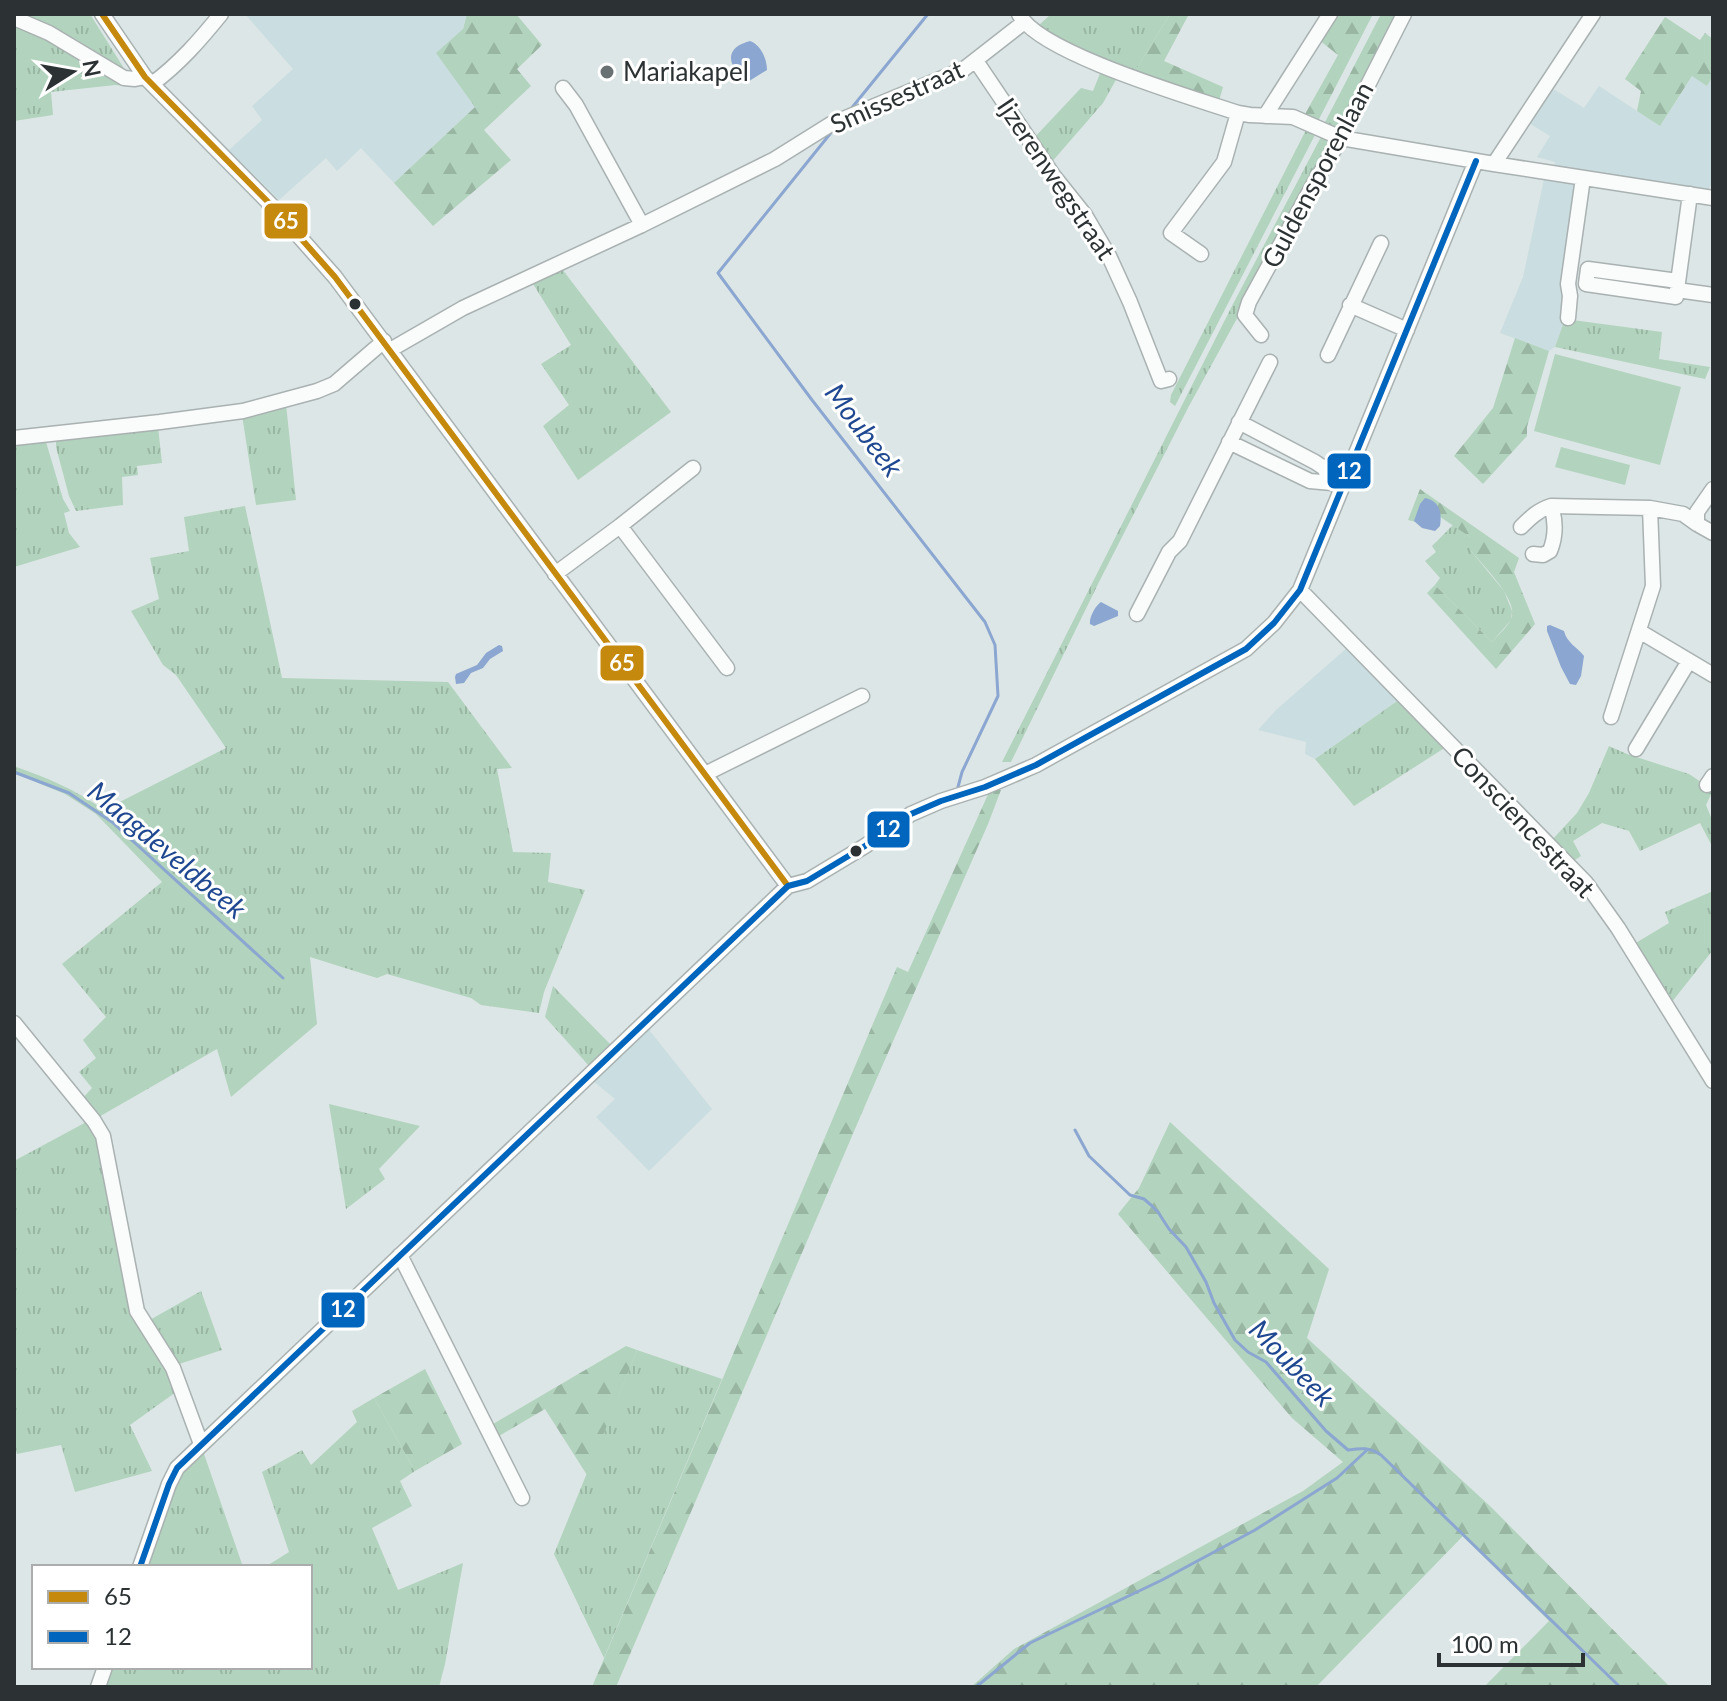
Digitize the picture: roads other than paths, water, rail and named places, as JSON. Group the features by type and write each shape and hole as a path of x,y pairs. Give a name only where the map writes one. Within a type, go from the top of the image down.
{"street":[{"path":"102,14 149,80 274,208 335,277 788,886"},
{"path":"14,18 49,33 124,78 149,80 170,71 182,60 221,14"},
{"path":"1265,116 1330,14"},
{"name":"Guldensporenlaan","path":"1261,335 1245,315 1249,302 1404,14"},
{"path":"1494,164 1593,14"},
{"name":"Smissestraat","path":"14,438 243,411 334,384 387,346 775,159 831,124 943,78 976,61 1021,18 1037,33 1100,66 1238,113 1302,119 1339,138 1713,198"},
{"name":"Ijzerenwegstraat","path":"976,61 1053,175 1085,215 1121,279 1161,381 1169,379"},
{"path":"563,88 576,105 642,225"},
{"path":"1201,254 1171,233 1224,162 1238,113"},
{"path":"141,1565 177,1468 788,886 807,881 911,814 1036,765 1246,649 1274,623 1300,590 1337,485 1407,330 1476,161"},
{"path":"1568,318 1568,284 1583,178"},
{"path":"1690,194 1678,285 1676,297 1586,284 1588,269 1678,285 1713,295"},
{"path":"1328,355 1381,243"},
{"path":"1350,305 1407,330"},
{"path":"1137,614 1169,552 1180,541 1270,362"},
{"path":"1239,422 1315,462 1337,485"},
{"path":"1229,442 1310,481 1337,485"},
{"path":"555,574 693,468"},
{"path":"1697,518 1713,489"},
{"path":"1521,527 1533,515 1551,506 1650,508 1697,518 1713,533"},
{"path":"1533,554 1543,555 1550,551 1554,541 1551,506"},
{"path":"1611,717 1653,586 1650,508"},
{"path":"620,526 727,668"},
{"name":"Consciencestraat","path":"1300,590 1586,883 1618,928 1713,1081"},
{"path":"1639,631 1713,675"},
{"path":"1636,749 1689,661"},
{"path":"705,774 862,696"},
{"path":"14,1023 103,1136 137,1311 173,1368 201,1444"},
{"path":"400,1255 522,1498"}],"water":[{"path":"750,41 763,53 767,70 746,83 737,75 731,58 736,47"},
{"path":"1425,498 1434,502 1440,512 1440,526 1435,531 1422,528 1414,521"},
{"path":"1101,602 1118,611 1118,616 1094,626 1090,624 1091,618"},
{"path":"1550,625 1564,631 1584,656 1581,676 1576,685 1570,684 1561,667 1547,631"},
{"path":"499,645 503,651 483,668 471,673 464,683 456,684 456,674 477,665 486,653"}],"waterway":[{"name":"Moubeek","path":"850,110 928,14"},
{"name":"Moubeek","path":"834,129 718,273 812,400 985,622 995,645 998,696 958,787"},
{"name":"Maagdeveldbeek","path":"14,772 69,793 112,822 283,978"},
{"name":"Moubeek","path":"1075,1130 1089,1156 1130,1195 1144,1199 1151,1205 1186,1247 1235,1340 1266,1362 1326,1431 1348,1450 1365,1449 1381,1455 1620,1687"},
{"path":"976,1687 1030,1643 1162,1580 1255,1530 1337,1478 1367,1450"}],"place":[{"name":"Mariakapel","path":"607,72"}]}
